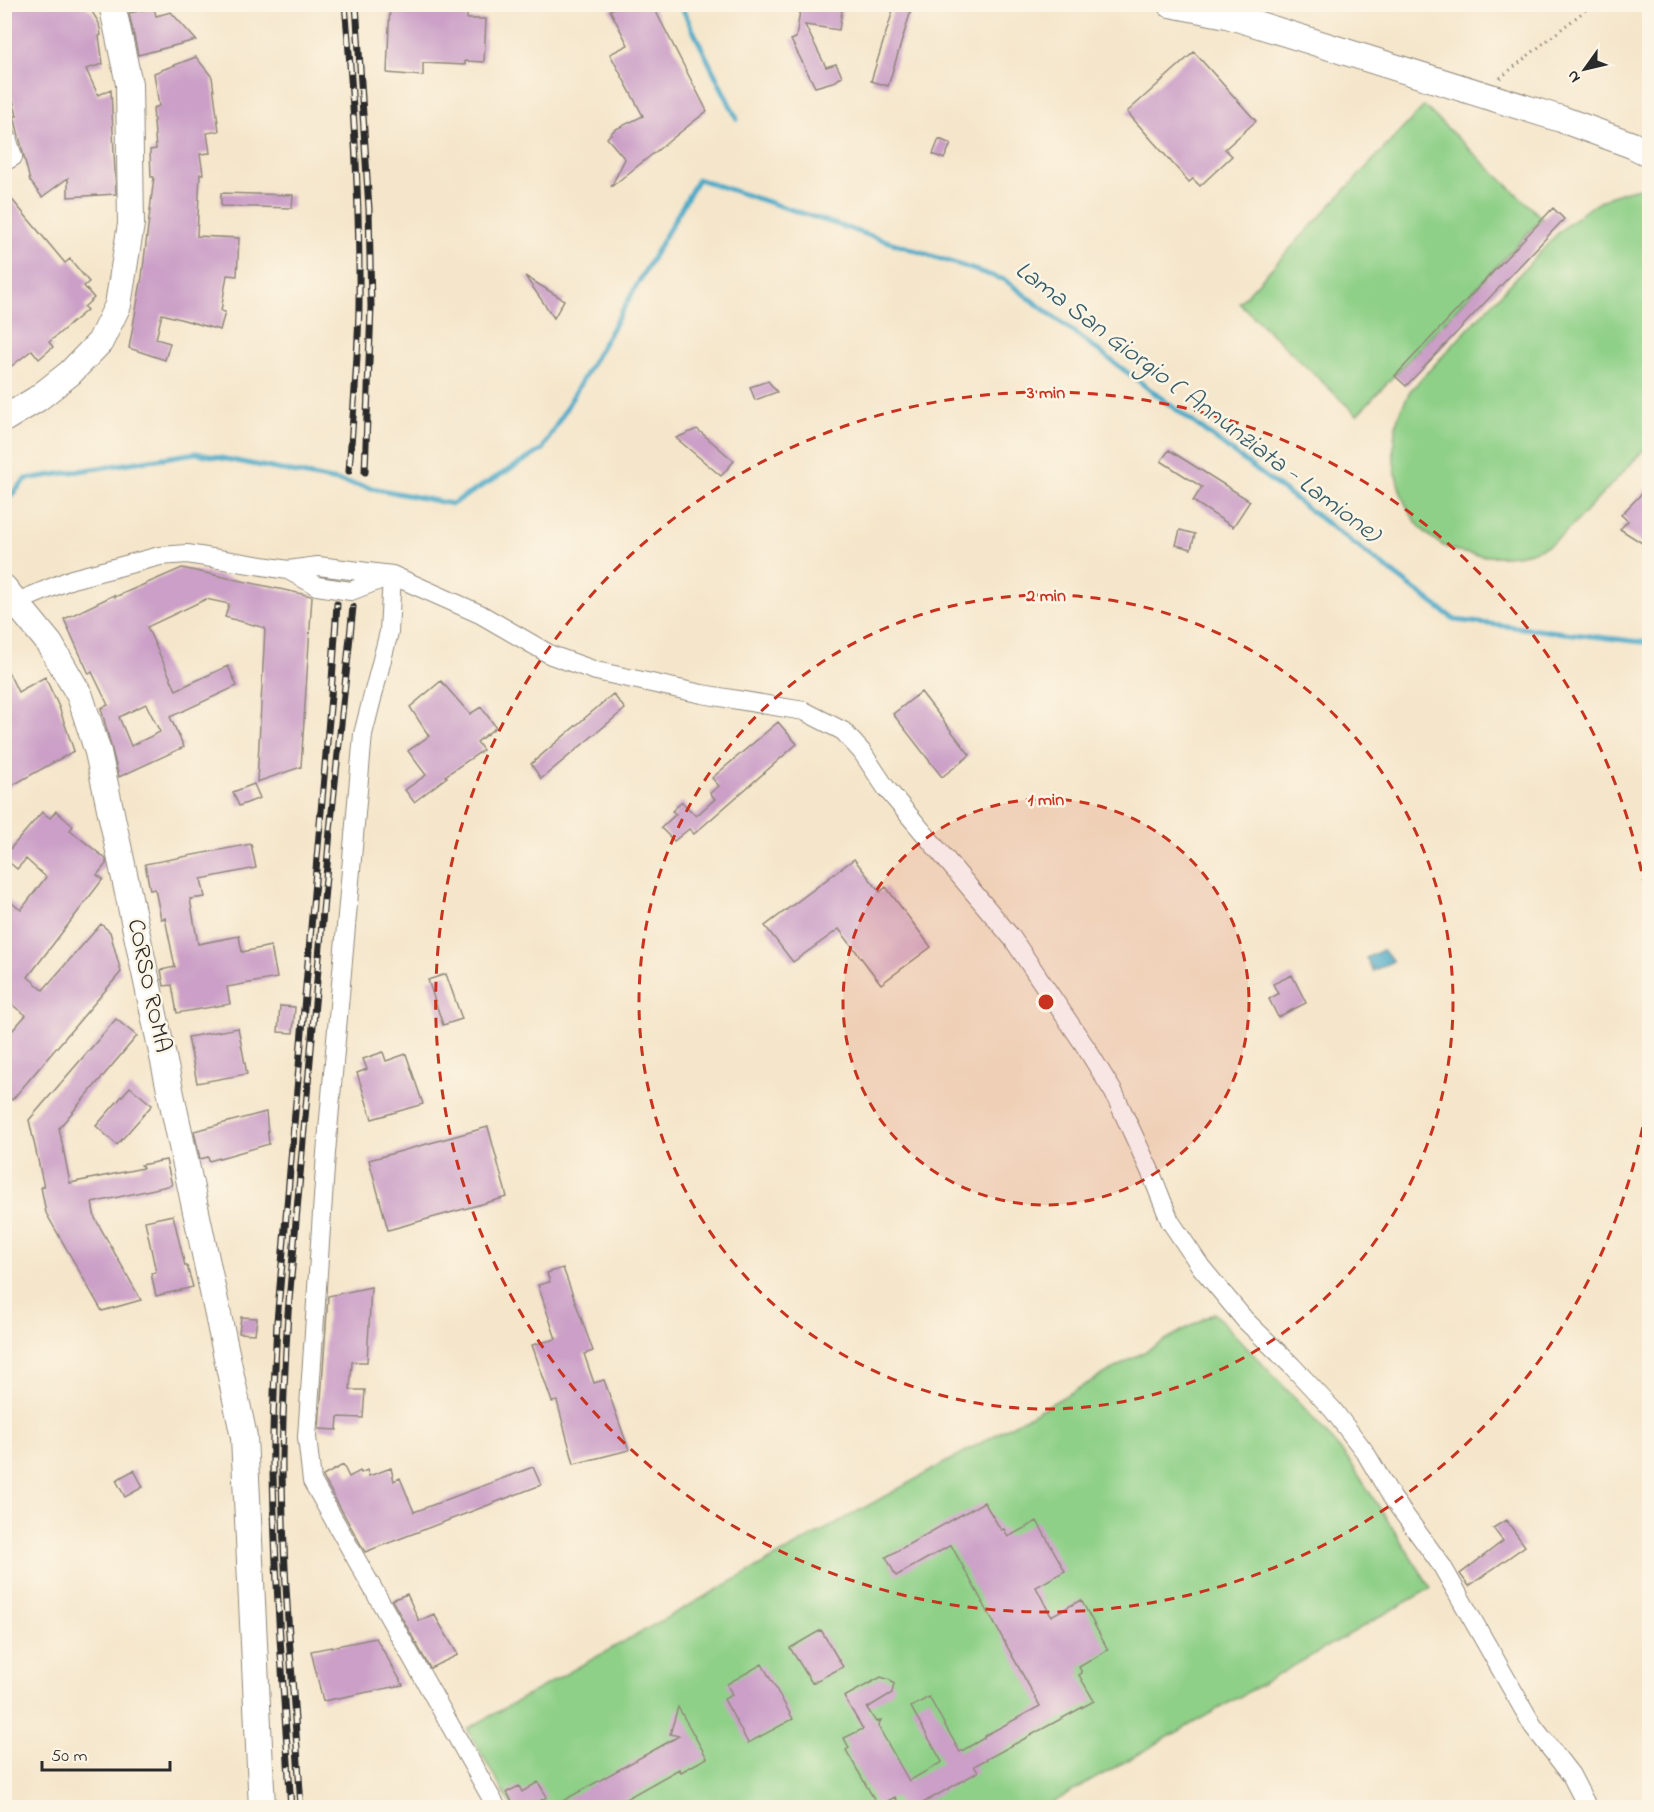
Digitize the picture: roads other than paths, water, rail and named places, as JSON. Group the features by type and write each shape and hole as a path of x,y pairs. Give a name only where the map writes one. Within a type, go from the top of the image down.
{"main road":[{"path":"4,419 37,399 70,373 100,342 118,304 131,224 129,84 112,4"},
{"path":"1170,4 1227,15 1561,118 1650,154"},
{"name":"CORSO ROMA","path":"11,595 50,644 80,696 98,752 244,1437 262,1808"}],"street":[{"path":"4,128 13,157 4,162"},
{"path":"11,595 160,556 187,554 288,570 318,566 393,575 480,614 551,655 596,671 702,694 804,711 843,731 862,752 886,788 1012,938 1114,1093 1151,1173 1170,1221 1201,1267 1245,1320 1333,1410 1365,1452 1394,1499 1442,1566 1533,1726 1571,1775 1588,1808"},
{"path":"393,575 389,632 363,734 326,1154 307,1437 312,1481 497,1808"}],"water":[{"path":"1383,950 1393,961 1373,971 1366,958"}],"waterway":[{"path":"680,4 737,119"},
{"name":"Lama San Giorgio ( Annunziata - Lamione)","path":"4,503 26,479 196,453 452,504 542,450 698,179 1005,280 1455,620 1650,643"}],"railway":[{"path":"345,4 356,155 359,268 358,347 349,471"},
{"path":"356,4 369,209 371,307 365,472"},
{"path":"291,1808 276,1555 273,1471 274,1396 277,1321 337,604"},
{"path":"301,1808 284,1545 282,1458 284,1386 288,1313 330,831 353,607"}]}
